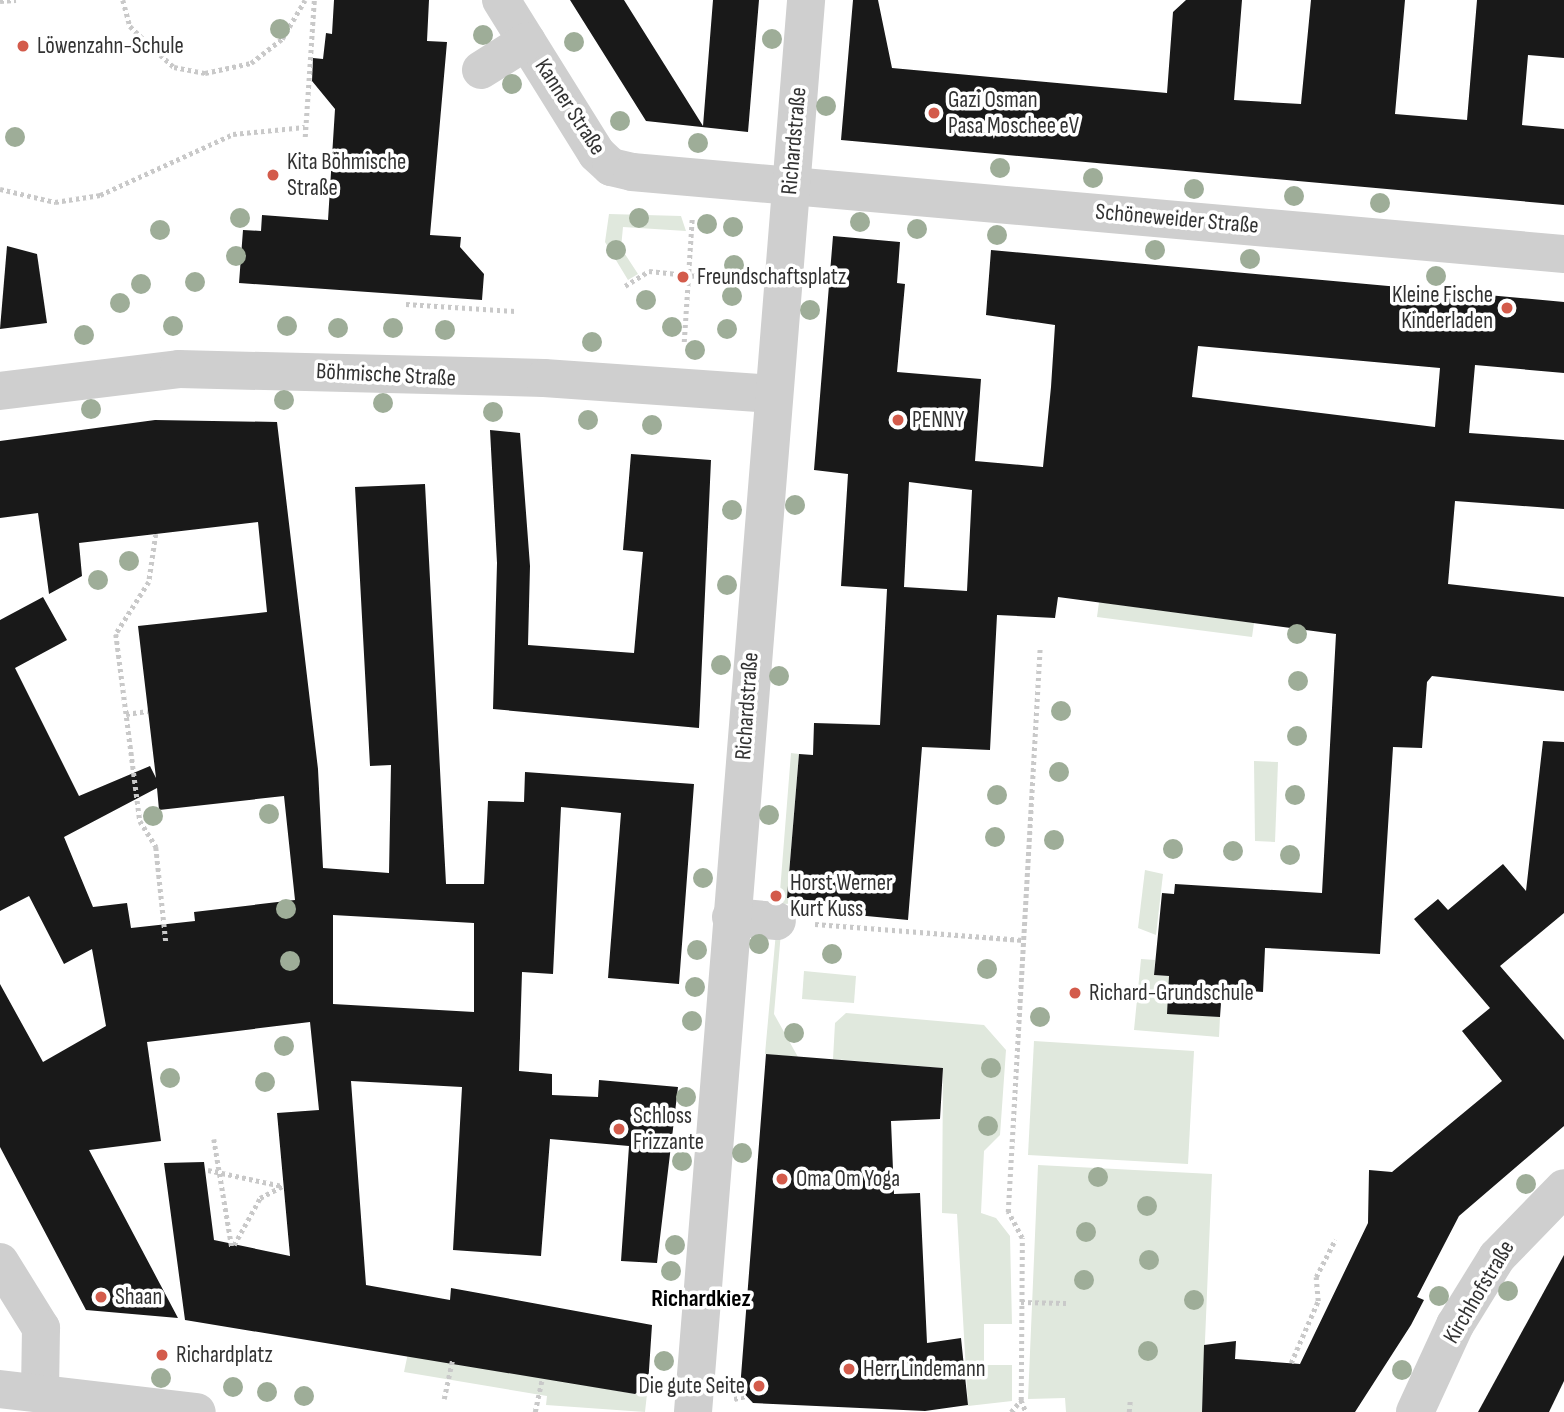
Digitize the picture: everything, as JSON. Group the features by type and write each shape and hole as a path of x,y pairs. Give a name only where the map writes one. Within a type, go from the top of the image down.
{"street":[{"name":"Kanner Straße","path":"501,0 611,167 790,185"},
{"name":"Richardstraße","path":"693,1412 806,0"},
{"path":"481,71 527,41"},
{"name":"Schöneweider Straße","path":"790,185 1564,254"},
{"name":"Böhmische Straße","path":"0,391 179,369 544,378 774,394"},
{"path":"731,917 777,921"},
{"name":"Kirchhofstraße","path":"1415,1412 1455,1325 1497,1257 1564,1188"},
{"path":"0,1262 41,1328 40,1393"},
{"path":"0,1389 197,1412"}],"path":[{"path":"0,1 16,0"},
{"path":"123,0 130,26 155,50 174,66 205,73 251,63 282,39 305,0"},
{"path":"305,137 314,0"},
{"path":"0,189 55,202 100,195 233,134 305,127"},
{"path":"684,342 693,213"},
{"path":"625,286 649,271 745,281"},
{"path":"406,303 515,311"},
{"path":"156,534 149,582 116,635 140,821 156,847 166,942"},
{"path":"1026,1412 1021,1399 1022,1238 1009,1212 1040,646"},
{"path":"126,714 148,711"},
{"path":"777,921 1023,940"},
{"path":"208,1170 220,1172 283,1186 260,1198 232,1248 227,1198 220,1172 214,1139"},
{"path":"1291,1363 1318,1301 1316,1277 1335,1240"},
{"path":"1021,1302 1066,1303"},
{"path":"444,1399 452,1361"},
{"path":"535,1412 542,1380"},
{"path":"732,1399 746,1396"},
{"path":"1011,1412 1021,1399"},
{"path":"1129,1412 1130,1401"}],"shaded area":[{"path":"609,214 681,216 686,231 623,227 621,248 638,274 628,280 605,242"},
{"path":"1099,602 1254,623 1252,637 1097,617"},
{"path":"791,753 799,754 787,898 822,903 779,904"},
{"path":"1254,761 1278,762 1275,842 1255,841"},
{"path":"1145,870 1163,874 1156,935 1138,928"},
{"path":"776,932 781,932 774,1014 798,1057 765,1054"},
{"path":"1141,959 1155,960 1154,975 1169,976 1220,1017 1219,1037 1134,1030"},
{"path":"804,971 856,976 854,1003 802,999"},
{"path":"846,1013 984,1025 1006,1050 1000,1135 984,1151 981,1213 996,1218 1010,1236 1012,1324 984,1324 984,1365 1012,1365 1012,1401 968,1406 957,1214 942,1213 943,1068 833,1059 835,1023"},
{"path":"1034,1041 1194,1051 1188,1164 1028,1155"},
{"path":"1038,1165 1212,1174 1202,1412 1066,1412 1065,1398 1028,1399"},
{"path":"408,1353 635,1394 648,1385 645,1412 546,1405 547,1396 404,1372"}],"building":[{"path":"334,0 429,0 427,41 447,42 430,235 461,237 460,247 484,274 482,300 239,283 243,230 261,231 262,215 328,220 335,109 312,81 313,58 323,59 326,33 332,34"},
{"path":"570,0 624,0 703,126 713,0 759,0 748,132 646,121"},
{"path":"853,0 878,0 892,68 1167,93 1173,12 1186,0 1242,0 1234,100 1301,104 1311,0 1405,0 1395,114 1467,120 1477,0 1564,0 1564,58 1528,55 1522,125 1564,129 1564,205 841,140"},
{"path":"833,236 900,242 897,283 905,284 897,372 981,379 975,461 1043,467 1051,387 1055,325 986,315 991,250 1564,302 1564,373 1475,365 1469,433 1564,440 1564,509 1455,501 1448,584 1564,597 1564,691 1432,676 1427,682 1422,748 1393,747 1380,954 1265,948 1263,992 1222,989 1220,1017 1167,1014 1169,976 1154,975 1162,893 1174,894 1175,884 1322,893 1336,634 1058,597 1055,618 997,615 990,750 922,747 908,920 846,914 847,904 787,898 799,754 813,755 814,723 880,725 887,589 841,586 848,474 814,470","holes":["1198,346 1440,368 1435,427 1192,397","909,482 972,490 967,591 904,587"]},
{"path":"7,246 37,254 47,323 0,329"},
{"path":"155,420 277,422 318,769 323,868 389,873 391,765 370,766 355,487 425,484 446,884 484,884 488,801 524,802 525,772 694,784 679,984 608,978 621,813 561,807 553,974 522,972 519,1071 552,1074 552,1095 598,1097 599,1080 678,1087 657,1263 621,1261 629,1146 550,1139 541,1256 453,1250 462,1087 351,1081 366,1285 450,1300 451,1288 652,1325 648,1385 635,1394 185,1320 164,1163 204,1162 214,1240 290,1256 277,1113 319,1110 310,1022 147,1042 161,1141 89,1150 178,1318 86,1310 0,1147 0,984 43,1062 106,1026 92,949 64,964 29,896 0,911 0,620 43,597 67,640 15,668 79,796 150,766 156,778 138,626 267,612 258,522 79,543 82,576 49,594 38,513 0,518 0,441","holes":["157,788 159,810 284,796 295,900 194,912 195,921 131,928 127,903 93,907 64,837","333,915 474,923 474,1012 333,1004"]},
{"path":"490,430 520,433 530,566 528,645 634,653 643,552 623,550 631,454 711,460 699,728 493,709 497,563"},
{"path":"1543,741 1564,742 1564,913 1500,966 1564,1040 1564,1126 1459,1216 1417,1297 1424,1300 1411,1325 1355,1412 1202,1412 1204,1345 1236,1341 1235,1359 1300,1364 1368,1223 1369,1170 1392,1172 1502,1081 1462,1031 1490,1008 1414,919 1438,899 1448,910 1503,864 1526,891"},
{"path":"766,1054 943,1068 940,1119 891,1121 894,1194 920,1193 927,1343 961,1338 968,1405 925,1411 753,1403 740,1389"},
{"path":"1564,1255 1564,1381 1549,1412 1478,1412"}],"place":[{"name":"Löwenzahn-Schule","path":"23,46"},
{"name":"Gazi Osman Pasa Moschee eV","path":"934,113"},
{"name":"Kita Böhmische Straße","path":"273,175"},
{"name":"Freundschaftsplatz","path":"683,277"},
{"name":"Kleine Fische Kinderladen","path":"1507,308"},
{"name":"PENNY","path":"898,420"},
{"name":"Horst Werner Kurt Kuss","path":"776,896"},
{"name":"Richard-Grundschule","path":"1075,993"},
{"name":"Schloss Frizzante","path":"619,1129"},
{"name":"Oma Om Yoga","path":"782,1179"},
{"name":"Shaan","path":"101,1297"},
{"name":"Richardplatz","path":"162,1355"},
{"name":"Herr Lindemann","path":"849,1369"},
{"name":"Die gute Seite","path":"759,1386"}],"district":[{"name":"Richardkiez","path":"701,1299"}]}
